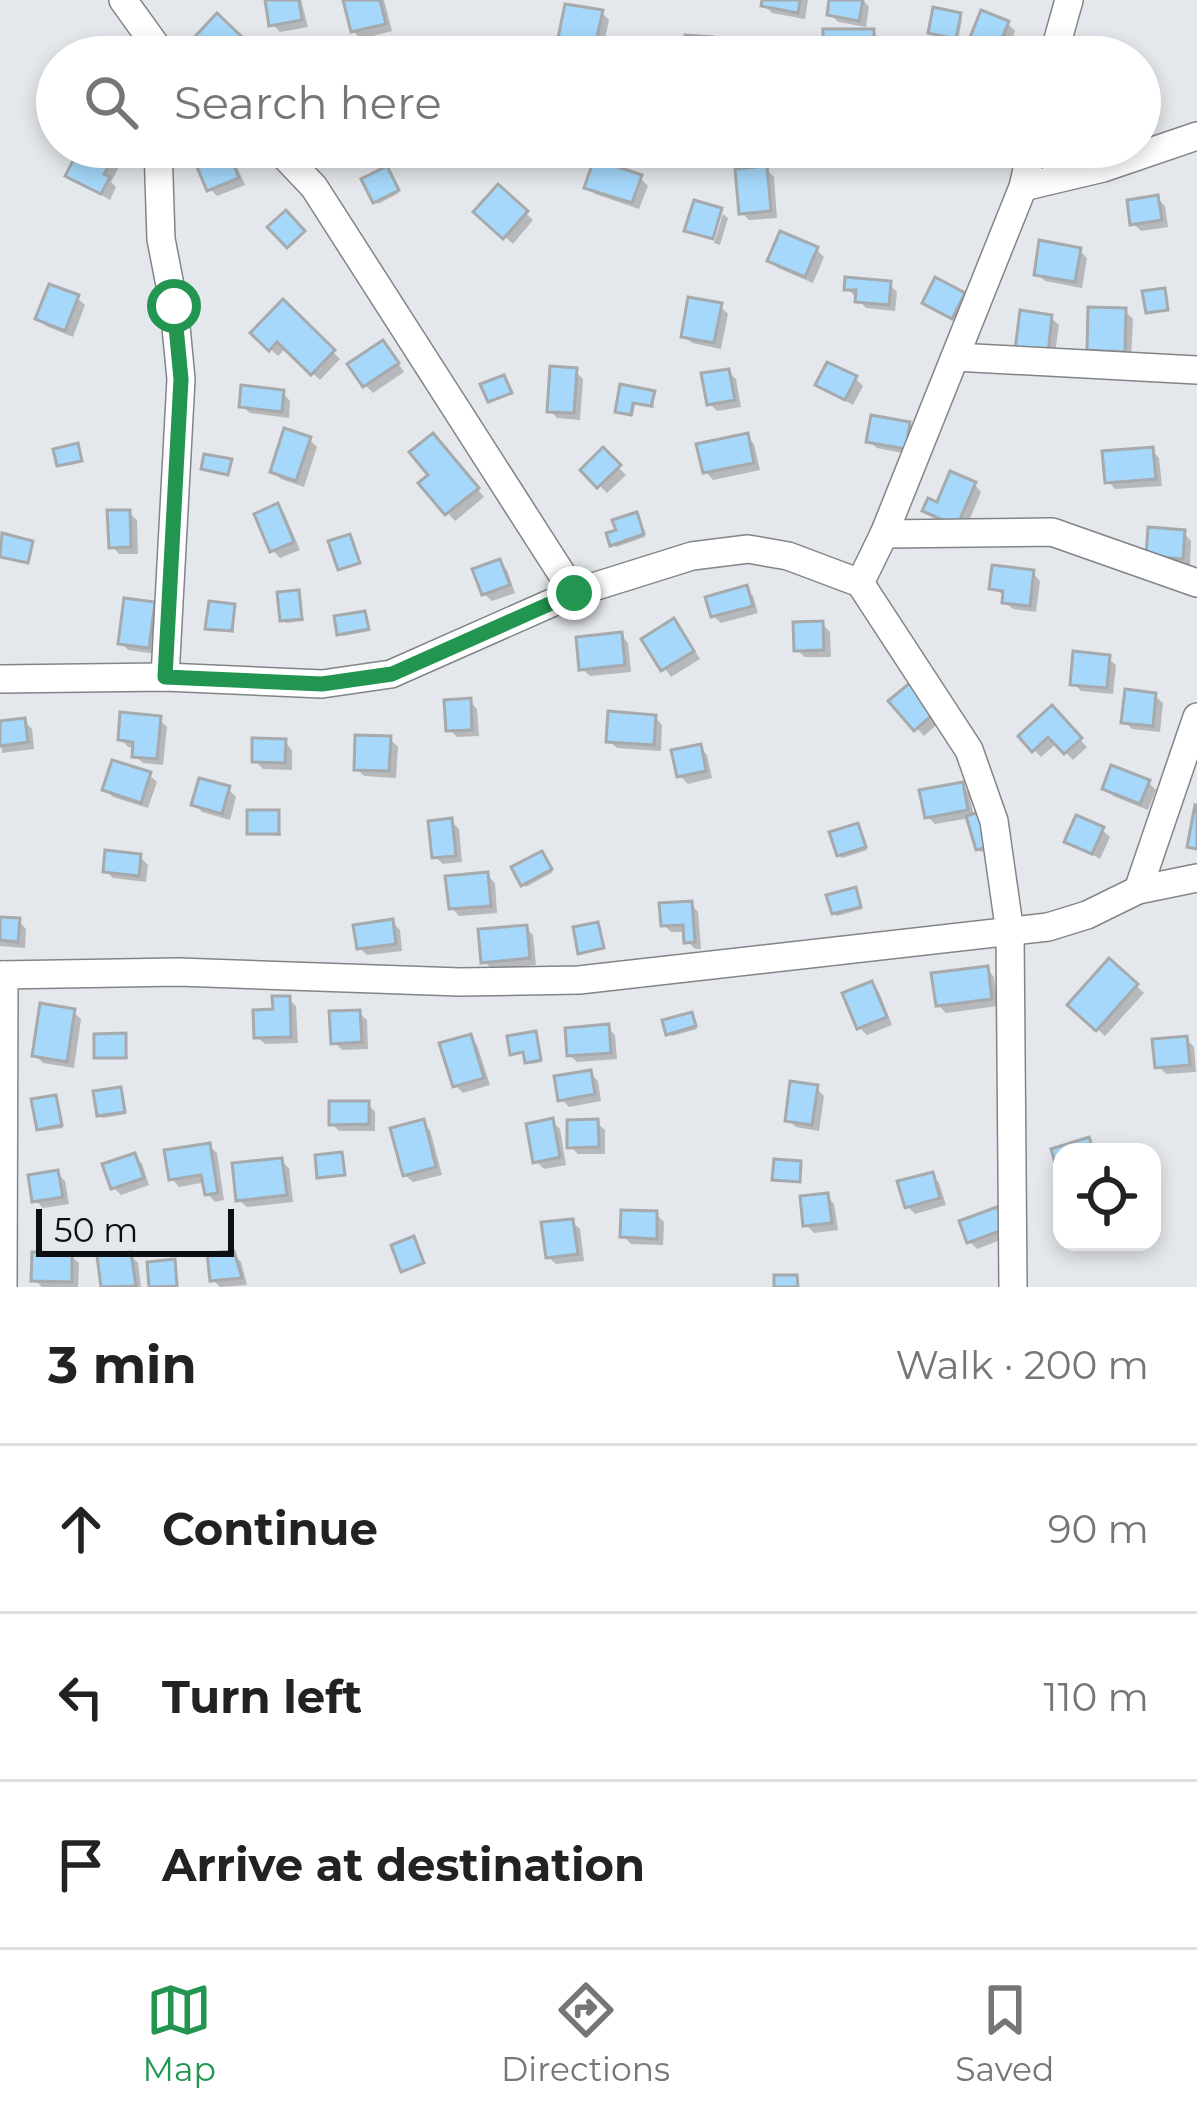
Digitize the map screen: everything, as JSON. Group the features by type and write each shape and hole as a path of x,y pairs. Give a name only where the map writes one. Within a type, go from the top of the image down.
{"street":[{"path":"124,0 149,36"},
{"path":"1059,36 1069,0"},
{"path":"1161,148 1197,136"},
{"path":"159,168 161,239 181,379 165,677"},
{"path":"296,168 314,187 574,593"},
{"path":"860,583 884,534 1027,168"},
{"path":"1023,187 1102,168"},
{"path":"955,357 1197,370"},
{"path":"884,534 1052,532 1197,584"},
{"path":"0,680 165,677 322,684 392,674 574,593 692,556 748,549 788,556 860,583 969,750 994,821 1010,933 1013,1287"},
{"path":"1138,890 1197,717"},
{"path":"4,1287 2,975 178,972 460,982 579,980 1010,933 1088,915 1138,890 1197,878"}],"building":[{"path":"265,0 299,0 302,20 269,26"},
{"path":"343,0 380,0 386,24 351,32"},
{"path":"762,0 800,0 798,13 761,6"},
{"path":"829,0 863,0 859,21 827,15"},
{"path":"565,4 603,10 597,36 558,36"},
{"path":"933,7 961,13 957,36 928,33"},
{"path":"981,10 1009,21 1003,36 971,36"},
{"path":"217,13 241,36 196,36"},
{"path":"823,29 874,29 874,36 823,36"},
{"path":"69,168 107,168 104,174 110,177 101,194 65,176"},
{"path":"197,168 235,168 239,178 207,191"},
{"path":"388,168 399,190 373,203 361,179"},
{"path":"591,168 621,168 642,175 632,203 584,188"},
{"path":"767,168 771,211 739,214 735,169"},
{"path":"498,184 528,211 503,239 473,212"},
{"path":"1158,195 1162,220 1130,225 1127,200"},
{"path":"694,200 722,208 713,239 684,231"},
{"path":"286,210 305,231 287,248 267,227"},
{"path":"780,231 818,247 805,277 767,261"},
{"path":"1039,240 1081,248 1075,282 1034,275"},
{"path":"845,277 891,281 889,305 855,302 856,290 844,290"},
{"path":"935,277 965,293 952,319 922,303"},
{"path":"49,284 79,295 65,331 35,319"},
{"path":"1165,288 1168,310 1146,313 1142,291"},
{"path":"688,297 722,303 714,343 681,337"},
{"path":"283,299 335,350 311,375 277,342 269,351 250,333"},
{"path":"1088,307 1126,308 1125,352 1087,350"},
{"path":"1020,310 1052,315 1048,354 1015,350"},
{"path":"383,340 399,363 363,387 347,364"},
{"path":"827,362 857,376 845,400 815,385"},
{"path":"550,366 577,368 574,413 547,412"},
{"path":"729,369 735,400 707,405 701,373"},
{"path":"504,375 512,393 488,402 480,384"},
{"path":"620,384 655,391 651,406 633,403 631,415 615,412"},
{"path":"241,385 284,390 282,412 239,407"},
{"path":"871,415 910,422 906,449 866,442"},
{"path":"284,428 311,437 296,481 270,472"},
{"path":"433,433 479,488 445,515 418,483 428,475 409,452"},
{"path":"748,433 754,463 703,473 696,444"},
{"path":"78,443 82,461 57,466 53,449"},
{"path":"603,447 621,465 597,488 580,470"},
{"path":"1153,447 1156,479 1105,483 1102,451"},
{"path":"204,454 232,459 228,475 201,469"},
{"path":"950,471 976,482 957,526 922,511 928,498 937,502"},
{"path":"278,503 294,542 270,552 254,514"},
{"path":"107,510 130,510 131,547 109,548"},
{"path":"637,512 644,534 610,546 606,533 616,530 612,520"},
{"path":"1148,527 1185,530 1183,559 1146,556"},
{"path":"2,533 33,541 28,563 0,557"},
{"path":"350,534 360,563 338,570 328,541"},
{"path":"500,559 510,585 482,595 472,569"},
{"path":"992,565 1034,570 1030,606 1002,603 1003,591 989,589"},
{"path":"747,585 753,606 711,617 705,597"},
{"path":"299,590 302,619 280,621 277,592"},
{"path":"124,598 155,602 149,648 118,644"},
{"path":"209,601 235,604 232,631 205,629"},
{"path":"365,611 369,629 337,635 334,616"},
{"path":"674,618 694,651 661,671 641,639"},
{"path":"823,621 824,650 794,651 793,622"},
{"path":"622,632 625,665 579,670 576,637"},
{"path":"1073,651 1110,655 1107,688 1070,685"},
{"path":"911,682 937,711 914,731 888,701"},
{"path":"1125,689 1156,693 1153,726 1121,723"},
{"path":"471,698 472,730 446,731 444,700"},
{"path":"1052,705 1082,738 1064,754 1048,737 1032,752 1018,736"},
{"path":"608,711 656,715 654,745 606,742"},
{"path":"120,712 161,716 157,759 132,757 133,742 118,740"},
{"path":"25,718 28,742 0,746 0,721"},
{"path":"355,735 391,736 389,771 354,770"},
{"path":"252,738 286,739 285,763 252,762"},
{"path":"701,744 706,771 677,777 671,750"},
{"path":"112,760 151,772 141,803 102,790"},
{"path":"1111,765 1150,780 1140,804 1102,789"},
{"path":"199,778 230,786 222,814 191,805"},
{"path":"963,782 968,810 925,818 919,790"},
{"path":"1197,806 1197,849 1187,847"},
{"path":"247,810 279,810 279,834 247,834"},
{"path":"983,811 992,846 976,850 966,816"},
{"path":"1076,815 1104,827 1092,854 1064,842"},
{"path":"452,818 456,856 432,858 428,821"},
{"path":"858,823 866,847 837,856 829,832"},
{"path":"105,850 141,854 139,876 103,872"},
{"path":"542,851 552,869 521,886 511,867"},
{"path":"488,872 491,906 449,909 445,876"},
{"path":"856,887 861,907 832,914 826,895"},
{"path":"692,901 695,942 684,943 683,925 661,926 659,903"},
{"path":"0,917 20,918 18,942 0,940"},
{"path":"393,919 396,944 357,949 353,925"},
{"path":"598,922 604,948 578,954 573,927"},
{"path":"527,925 530,958 481,963 478,929"},
{"path":"1109,958 1138,984 1096,1031 1067,1005"},
{"path":"988,966 992,999 936,1006 931,973"},
{"path":"872,981 887,1017 857,1029 842,993"},
{"path":"272,996 290,996 291,1037 254,1038 253,1010 273,1009"},
{"path":"40,1003 75,1009 67,1062 32,1056"},
{"path":"360,1010 362,1042 331,1044 329,1011"},
{"path":"692,1012 696,1026 666,1035 662,1020"},
{"path":"609,1024 611,1053 567,1056 565,1028"},
{"path":"536,1031 541,1060 525,1063 523,1052 510,1055 507,1036"},
{"path":"126,1033 126,1058 94,1058 94,1034"},
{"path":"471,1034 484,1078 453,1087 439,1043"},
{"path":"1187,1036 1190,1065 1155,1068 1152,1039"},
{"path":"591,1070 595,1094 558,1101 554,1076"},
{"path":"790,1081 818,1085 812,1125 785,1121"},
{"path":"121,1087 125,1112 97,1116 93,1091"},
{"path":"56,1095 62,1125 37,1130 31,1099"},
{"path":"329,1101 369,1101 369,1124 329,1125"},
{"path":"553,1118 560,1157 533,1163 526,1124"},
{"path":"424,1119 436,1167 403,1176 390,1128"},
{"path":"598,1119 599,1147 567,1148 567,1120"},
{"path":"210,1143 218,1193 205,1195 201,1175 169,1180 164,1150"},
{"path":"342,1152 345,1175 317,1178 315,1155"},
{"path":"135,1153 144,1178 111,1189 102,1164"},
{"path":"282,1158 287,1195 236,1201 232,1163"},
{"path":"774,1159 801,1161 800,1182 772,1180"},
{"path":"58,1170 63,1197 32,1202 28,1175"},
{"path":"933,1172 940,1198 905,1208 897,1181"},
{"path":"828,1193 832,1223 803,1226 800,1196"},
{"path":"997,1207 1005,1229 967,1243 959,1221"},
{"path":"621,1210 657,1211 657,1239 620,1237"},
{"path":"573,1219 578,1254 546,1258 541,1222"},
{"path":"414,1236 424,1263 401,1272 391,1245"},
{"path":"234,1251 242,1278 210,1281 207,1253"},
{"path":"32,1252 72,1253 72,1282 31,1281"},
{"path":"131,1252 136,1286 101,1287 97,1256"},
{"path":"175,1259 177,1286 149,1287 147,1262"},
{"path":"774,1275 797,1275 798,1287 774,1287"}],"route":[{"path":"174,306 181,379 165,677 322,684 392,674 574,593"}]}
